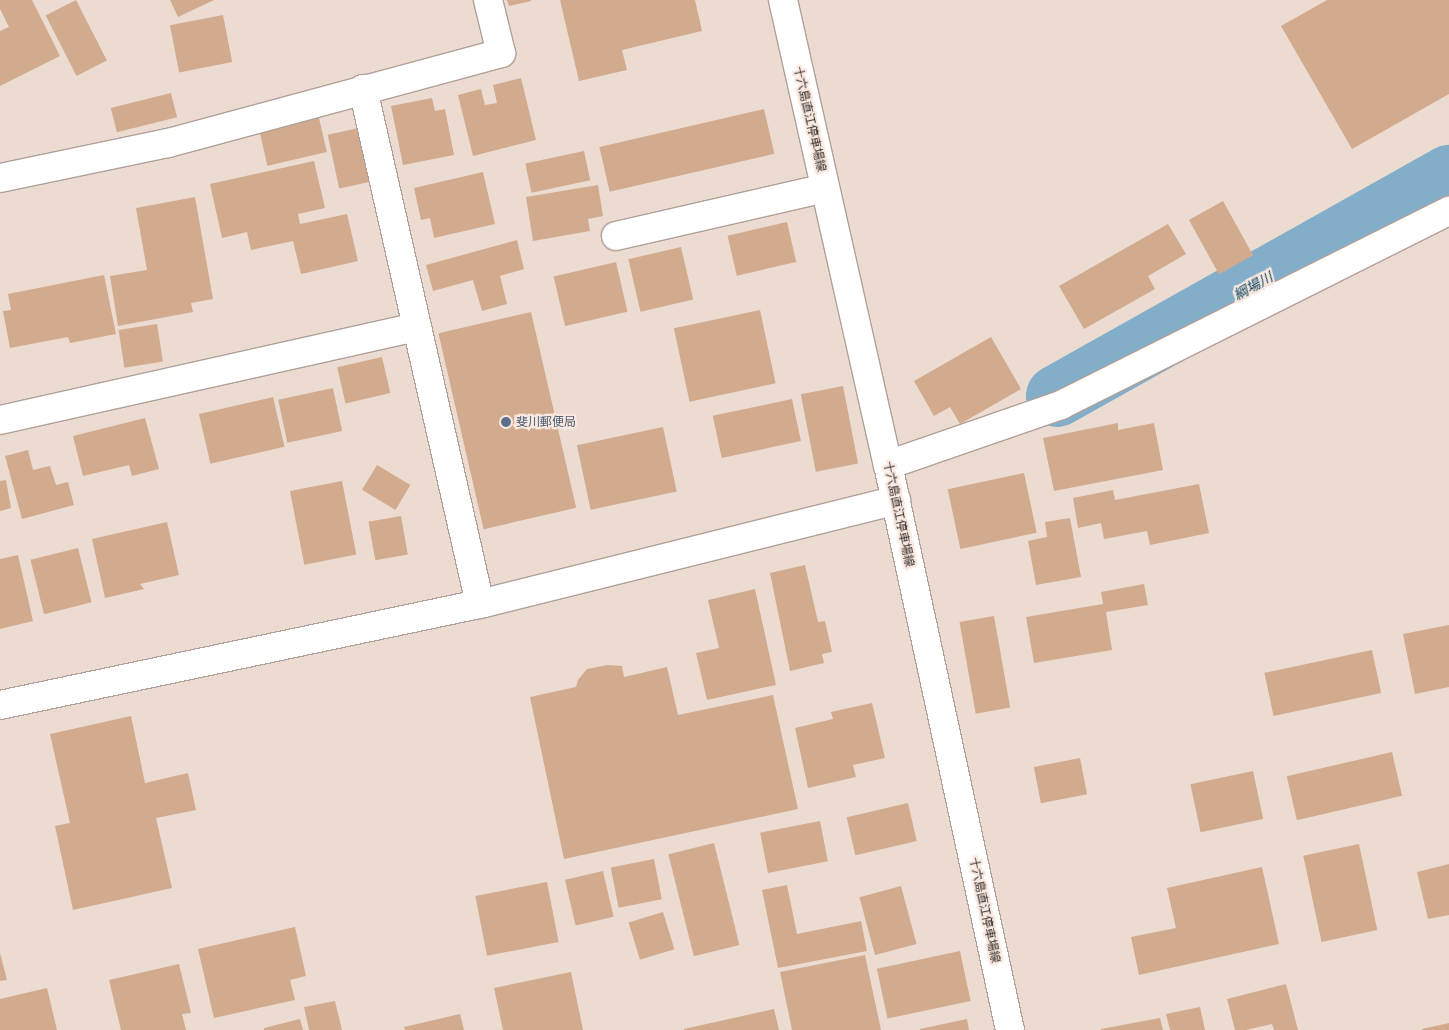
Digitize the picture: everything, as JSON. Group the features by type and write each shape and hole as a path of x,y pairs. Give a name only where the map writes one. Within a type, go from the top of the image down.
{"street":[{"path":"0,178 168,143 501,53 488,0"},
{"name":"十六島直江停車場線","path":"783,0 896,500 1010,1030"},
{"path":"363,89 480,604"},
{"path":"616,236 825,188"},
{"path":"888,465 1061,405 1449,211"},
{"path":"0,420 417,327"},
{"path":"0,705 480,604 896,500"}],"building":[{"path":"0,0 32,0 60,56 0,86 0,31 9,27 0,9"},
{"path":"76,0 107,61 77,76 46,15"},
{"path":"170,0 214,0 178,17"},
{"path":"507,0 531,0 531,1 509,6"},
{"path":"560,0 695,0 702,31 622,50 627,70 579,81"},
{"path":"1327,0 1449,0 1449,94 1352,149 1281,26"},
{"path":"223,15 232,62 179,72 170,25"},
{"path":"521,78 536,140 473,156 458,95 481,89 485,105 497,103 493,85"},
{"path":"171,93 177,117 117,132 111,108"},
{"path":"432,98 435,111 445,109 454,155 403,165 391,106"},
{"path":"764,109 774,154 610,192 599,147"},
{"path":"319,118 327,152 267,166 260,132"},
{"path":"359,128 370,182 339,188 328,135"},
{"path":"584,151 590,180 532,193 525,163"},
{"path":"314,161 325,208 298,214 300,224 347,214 358,261 301,274 293,241 251,250 247,232 222,238 210,184"},
{"path":"483,172 495,224 434,238 430,218 421,220 414,188"},
{"path":"598,185 603,216 588,219 590,231 533,241 526,197"},
{"path":"195,197 213,299 191,303 193,312 118,326 110,276 147,270 136,208"},
{"path":"1223,201 1253,255 1219,274 1189,220"},
{"path":"787,222 796,262 737,276 728,236"},
{"path":"1168,224 1186,254 1148,276 1155,289 1084,329 1059,286"},
{"path":"517,240 524,269 500,276 507,304 482,311 473,280 433,291 426,265"},
{"path":"681,247 693,300 641,312 628,259"},
{"path":"616,262 627,312 565,326 554,276"},
{"path":"104,275 116,334 70,343 68,337 10,348 3,311 11,310 8,294"},
{"path":"760,310 776,383 690,402 674,328"},
{"path":"531,312 576,508 484,529 438,333"},
{"path":"157,324 163,362 124,368 118,330"},
{"path":"991,337 1021,389 960,424 950,407 934,416 914,381"},
{"path":"382,357 390,393 346,403 337,367"},
{"path":"843,386 858,464 816,472 801,394"},
{"path":"333,388 342,431 287,443 278,400"},
{"path":"273,397 284,447 210,464 199,414"},
{"path":"792,399 801,441 722,458 713,416"},
{"path":"145,418 159,469 132,476 129,465 83,476 73,436"},
{"path":"1118,423 1118,430 1154,423 1163,470 1054,491 1043,438"},
{"path":"663,427 677,492 591,510 577,445"},
{"path":"28,450 33,470 50,466 56,485 68,482 74,505 22,519 5,456"},
{"path":"377,465 410,485 395,510 362,490"},
{"path":"1024,473 1037,533 960,549 948,489"},
{"path":"6,480 11,508 0,511 0,481"},
{"path":"342,481 356,555 304,565 290,491"},
{"path":"1199,484 1209,533 1150,545 1147,531 1104,539 1101,523 1078,528 1073,498 1113,490 1115,500"},
{"path":"401,516 408,554 375,560 369,522"},
{"path":"1070,518 1081,577 1036,585 1028,541 1047,537 1045,522"},
{"path":"167,522 179,575 140,584 144,589 105,598 92,539"},
{"path":"78,548 92,602 44,614 30,560"},
{"path":"18,555 33,621 0,629 0,559"},
{"path":"805,565 818,622 825,621 832,652 822,654 824,663 790,671 770,573"},
{"path":"1144,584 1148,605 1106,612 1112,650 1034,663 1026,617 1103,604 1101,592"},
{"path":"755,589 776,685 707,700 696,653 719,648 708,600"},
{"path":"994,616 1010,708 976,714 960,622"},
{"path":"1449,625 1449,687 1415,694 1403,634"},
{"path":"1372,650 1381,693 1274,716 1264,673"},
{"path":"608,665 622,666 624,677 667,667 678,715 773,695 798,809 564,859 530,697 576,687 578,680 587,669"},
{"path":"872,703 885,758 853,765 856,777 808,788 795,728 833,719 831,712"},
{"path":"131,716 145,783 188,773 196,810 156,818 172,888 73,910 55,826 70,823 50,734"},
{"path":"1392,752 1402,796 1297,820 1287,776"},
{"path":"1080,758 1087,794 1041,803 1034,767"},
{"path":"1253,771 1263,819 1201,832 1190,784"},
{"path":"908,803 917,841 855,855 847,817"},
{"path":"820,821 828,861 768,873 760,833"},
{"path":"714,843 739,945 694,956 668,854"},
{"path":"1359,844 1377,930 1322,942 1303,856"},
{"path":"654,859 662,899 619,908 611,867"},
{"path":"1449,864 1449,915 1428,919 1417,872"},
{"path":"1262,867 1279,944 1139,975 1131,937 1176,928 1167,888"},
{"path":"603,871 614,917 576,926 565,880"},
{"path":"547,882 559,942 487,956 475,896"},
{"path":"787,885 797,934 861,921 867,951 778,968 762,890"},
{"path":"901,886 917,944 875,955 859,897"},
{"path":"663,912 674,949 640,960 629,923"},
{"path":"295,927 306,976 290,980 295,1000 214,1018 198,949"},
{"path":"960,951 971,1001 887,1019 877,969"},
{"path":"0,953 7,980 0,981"},
{"path":"865,955 881,1030 792,1030 780,972"},
{"path":"179,964 191,1013 182,1014 186,1030 121,1030 109,980"},
{"path":"571,972 583,1030 503,1030 494,988"},
{"path":"1286,984 1298,1030 1274,1030 1272,1024 1246,1030 1235,1030 1227,999"},
{"path":"47,988 57,1030 0,1030 0,999"},
{"path":"335,1001 342,1030 309,1030 304,1007"},
{"path":"1200,1007 1205,1030 1170,1030 1166,1014"},
{"path":"774,1009 779,1030 684,1030 684,1029"},
{"path":"460,1014 464,1030 405,1030 404,1027"},
{"path":"1160,1018 1163,1030 1101,1030 1101,1029"},
{"path":"300,1019 303,1030 264,1030 264,1028"},
{"path":"967,1019 969,1030 920,1030 920,1029"},
{"path":"1449,1023 1449,1030 1422,1030 1422,1029"}],"waterway":[{"name":"綱場川","path":"1057,396 1449,176"}],"place":[{"name":"斐川郵便局","path":"506,422"}]}
